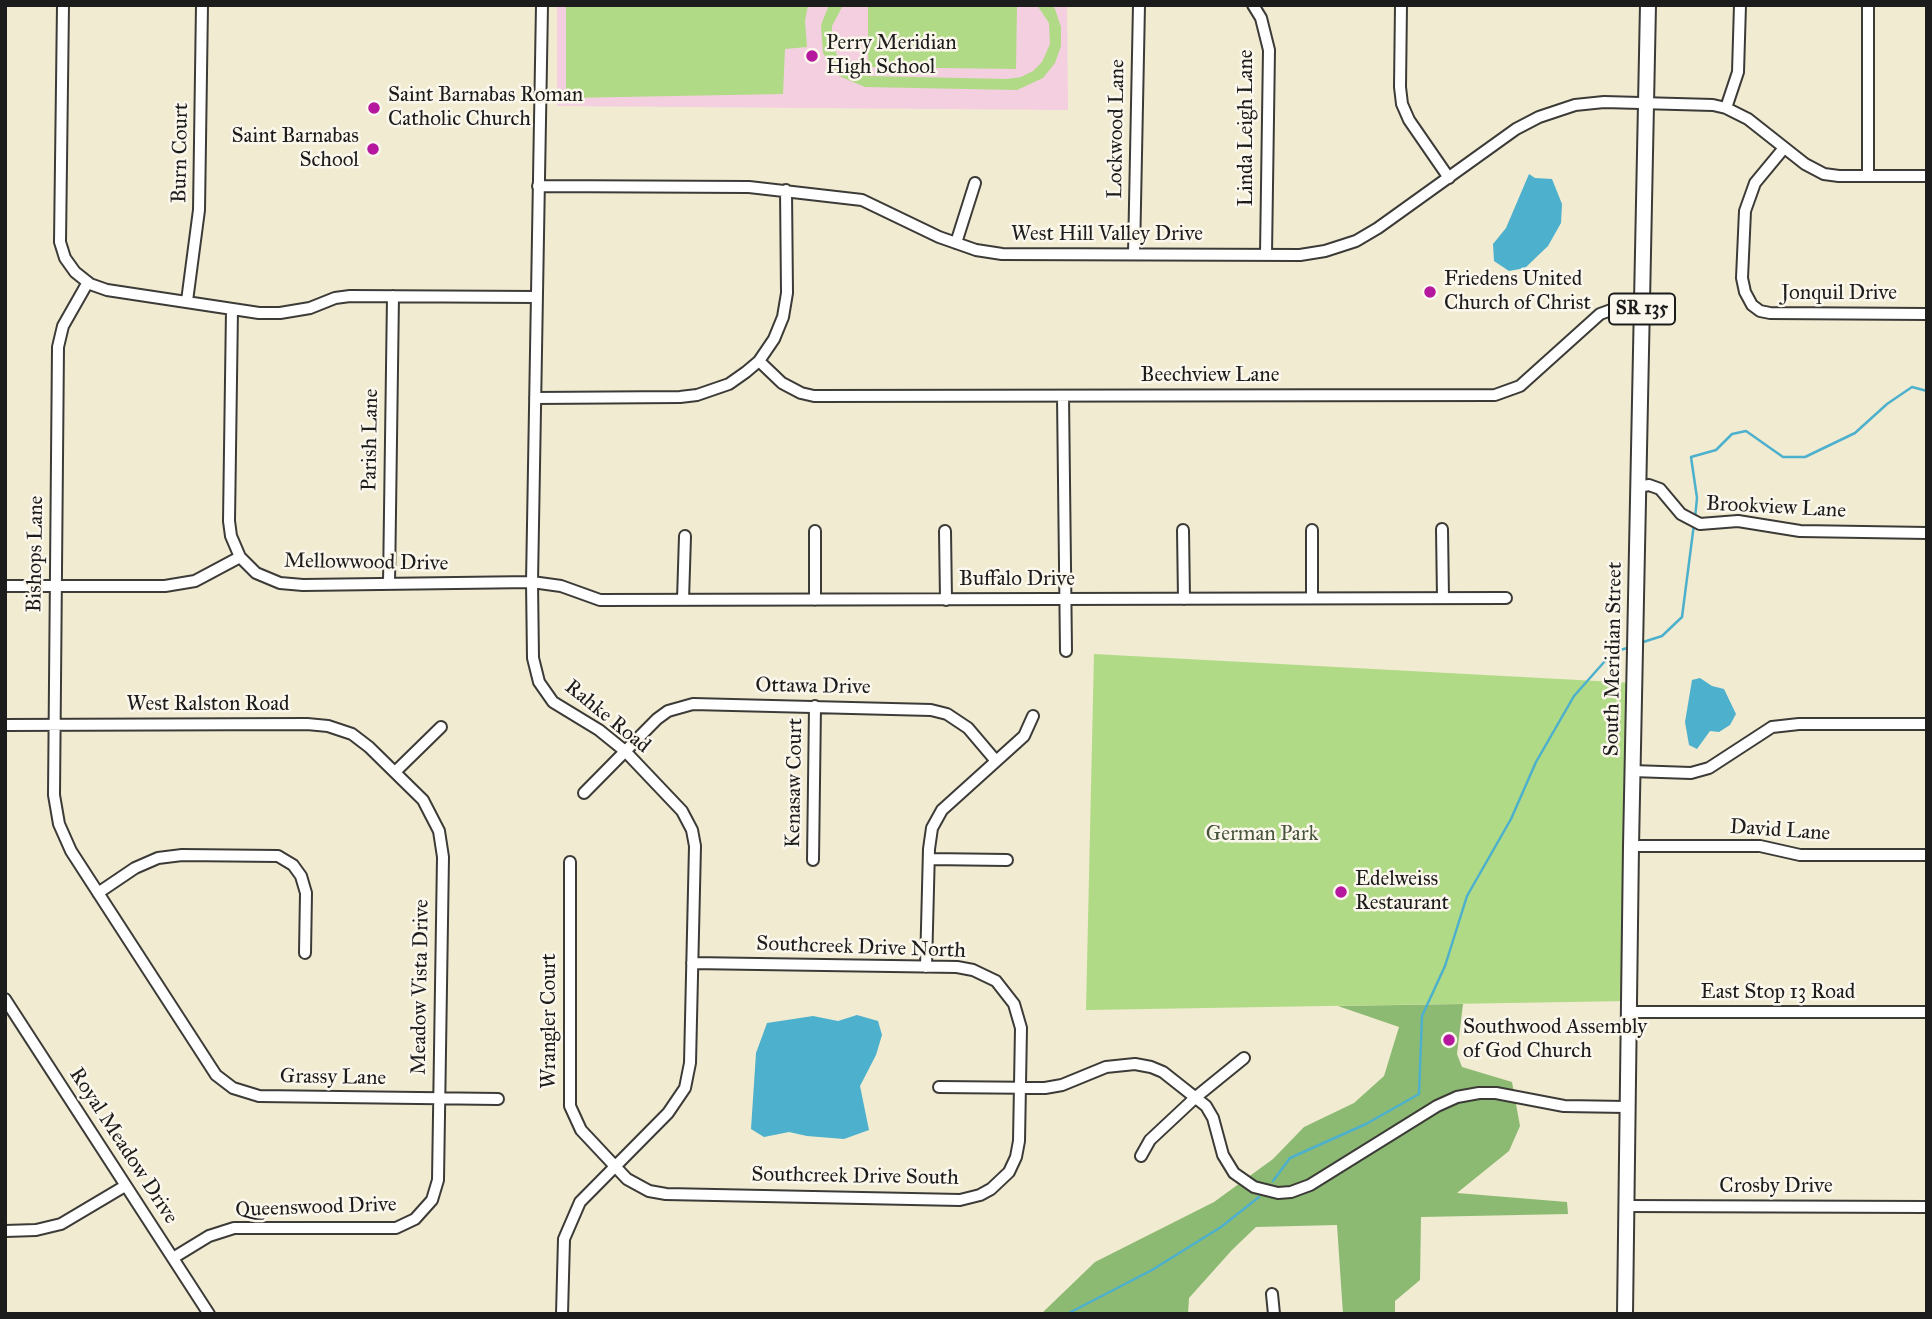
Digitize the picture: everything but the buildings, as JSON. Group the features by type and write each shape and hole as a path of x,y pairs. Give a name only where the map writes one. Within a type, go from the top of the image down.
{"main road":[{"name":"South Meridian Street","path":"1625,1314 1626,1107 1648,5"}],"street":[{"path":"63,5 60,242 65,258 75,272 88,282 107,290 232,309 281,313 310,308 335,298 537,298"},
{"name":"Burn Court","path":"187,302 200,210 202,5"},
{"name":"Rahke Road","path":"542,5 533,658 539,682 554,702 599,730 625,751 681,811 692,830 695,846 690,1063 685,1088 668,1113 580,1202 564,1239 562,1314"},
{"name":"Lockwood Lane","path":"1134,254 1139,5"},
{"name":"Linda Leigh Lane","path":"1253,5 1261,18 1269,50 1266,254"},
{"path":"1401,5 1402,104 1409,120 1449,178"},
{"path":"1740,5 1738,72 1726,108 1748,119 1805,164 1824,174 1927,176"},
{"path":"1868,5 1868,176"},
{"name":"West Hill Valley Drive","path":"538,186 735,187 786,190 862,200 939,237 976,250 1002,254 1300,255 1325,251 1356,241 1516,129 1539,117 1575,105 1646,103 1713,105 1726,108"},
{"name":"Jonquil Drive","path":"1784,148 1755,183 1745,211 1742,278 1752,305 1760,311 1770,313 1927,314"},
{"path":"956,243 975,183"},
{"path":"535,398 697,395 729,384 759,361 774,339 783,317 787,293 786,190"},
{"name":"Bishops Lane","path":"88,282 63,326 58,347 54,795 59,824 71,851 216,1075"},
{"name":"Parish Lane","path":"389,584 393,296"},
{"path":"5,586 166,586 195,580 240,557 231,537 229,521 232,309"},
{"name":"Beechview Lane","path":"759,361 782,383 801,393 814,396 1495,395 1520,386 1600,314 1611,310 1642,312"},
{"path":"1063,396 1066,651"},
{"name":"Brookview Lane","path":"1638,487 1646,485 1660,489 1678,511 1696,522 1738,521 1800,531 1927,533"},
{"path":"1442,529 1443,598"},
{"path":"1184,530 1184,599"},
{"path":"1312,530 1312,598"},
{"path":"815,531 815,600"},
{"path":"945,531 946,600"},
{"path":"684,600 685,536"},
{"name":"Mellowwood Drive","path":"240,557 256,573 280,583 532,582"},
{"name":"Buffalo Drive","path":"532,582 561,586 600,600 1506,598"},
{"name":"Ottawa Drive","path":"584,793 657,719 680,706 693,704 931,710 947,714 968,728 996,761"},
{"name":"Kenasaw Court","path":"813,860 815,706"},
{"path":"926,967 932,828 942,810 1024,736 1033,716"},
{"path":"1632,771 1691,773 1709,768 1772,727 1799,724 1927,724"},
{"name":"West Ralston Road","path":"5,725 324,725 356,736 396,772"},
{"path":"396,772 441,727"},
{"name":"Meadow Vista Drive","path":"396,772 415,790 430,811 439,831 442,848 438,1184 432,1200 422,1214"},
{"name":"David Lane","path":"1631,846 1760,846 1800,855 1927,855"},
{"path":"98,893 135,868 158,858 182,855 278,856 293,865 301,876 306,893 305,953"},
{"path":"929,859 1007,860"},
{"name":"Wrangler Court","path":"570,862 570,1107 581,1130 614,1166"},
{"name":"Southcreek Drive North","path":"692,963 973,970 996,981 1010,996 1021,1028 1020,1088"},
{"name":"Royal Meadow Drive","path":"5,999 209,1314"},
{"name":"East Stop 13 Road","path":"1629,1012 1927,1012"},
{"path":"1141,1156 1150,1140 1196,1097 1244,1058"},
{"path":"939,1087 1045,1088 1062,1085 1106,1067 1135,1064 1163,1072 1206,1106 1213,1118 1223,1155 1234,1173 1254,1187 1278,1193 1291,1192 1310,1185 1437,1106 1457,1097 1496,1093 1564,1106 1626,1107"},
{"name":"Grassy Lane","path":"216,1075 235,1089 259,1096 498,1099"},
{"name":"Southcreek Drive South","path":"614,1166 634,1184 649,1191 666,1194 969,1199 991,1189 1004,1179 1013,1165 1019,1145 1020,1088"},
{"path":"5,1231 36,1230 61,1224 77,1217 125,1185"},
{"name":"Crosby Drive","path":"1625,1206 1927,1207"},
{"name":"Queenswood Drive","path":"173,1258 205,1238 230,1229 392,1228 408,1223 422,1214"},
{"path":"1272,1294 1274,1314"}],"shaded area":[{"name":"Perry Meridian High School","path":"557,5 1067,5 1068,110 557,106"}],"green space":[{"path":"566,5 808,5 805,21 807,47 785,49 783,94 566,98"},
{"path":"829,5 843,5 832,26 832,41 837,55 853,71 867,76 1021,77 1042,62 1050,44 1049,23 1037,5 1052,5 1055,9 1061,27 1061,46 1055,63 1043,78 1017,90 865,87 839,76 823,53 821,25"},
{"path":"868,5 1017,5 1016,69 868,67"},
{"name":"German Park","path":"1094,654 1634,683 1629,1001 1086,1010"},
{"path":"1463,1004 1457,1054 1462,1067 1512,1082 1520,1126 1509,1151 1457,1193 1567,1202 1568,1214 1421,1217 1420,1280 1395,1301 1395,1314 1343,1314 1337,1225 1256,1227 1189,1298 1188,1314 1041,1314 1095,1262 1214,1202 1273,1159 1304,1127 1354,1103 1384,1076 1399,1027 1338,1006"}],"water":[{"path":"1529,174 1535,178 1552,179 1562,204 1561,223 1548,246 1525,268 1509,271 1494,261 1493,244 1506,228"},
{"path":"1700,678 1712,686 1724,689 1736,714 1730,725 1719,732 1710,731 1697,749 1689,745 1685,722 1692,680"},
{"path":"857,1015 878,1021 882,1035 876,1055 860,1086 869,1130 844,1139 789,1132 764,1137 751,1129 756,1053 767,1023 813,1016 838,1021"}],"waterway":[{"path":"1695,518 1697,498 1691,457 1716,450 1732,434 1746,431 1783,457 1805,457 1855,433 1887,404 1912,387 1927,391"},
{"path":"1640,643 1662,636 1682,617 1694,524"},
{"path":"1273,1181 1290,1158 1366,1124 1419,1094 1422,1016 1445,966 1467,896 1511,819 1536,762 1574,696 1613,652 1631,647"},
{"path":"1067,1314 1152,1270 1221,1227 1259,1197"}],"place":[{"name":"Perry Meridian High School","path":"812,56"},
{"name":"Saint Barnabas Roman Catholic Church","path":"374,108"},
{"name":"Saint Barnabas School","path":"373,149"},
{"name":"Friedens United Church of Christ","path":"1430,292"},
{"name":"Edelweiss Restaurant","path":"1341,892"},
{"name":"Southwood Assembly of God Church","path":"1449,1040"}]}
